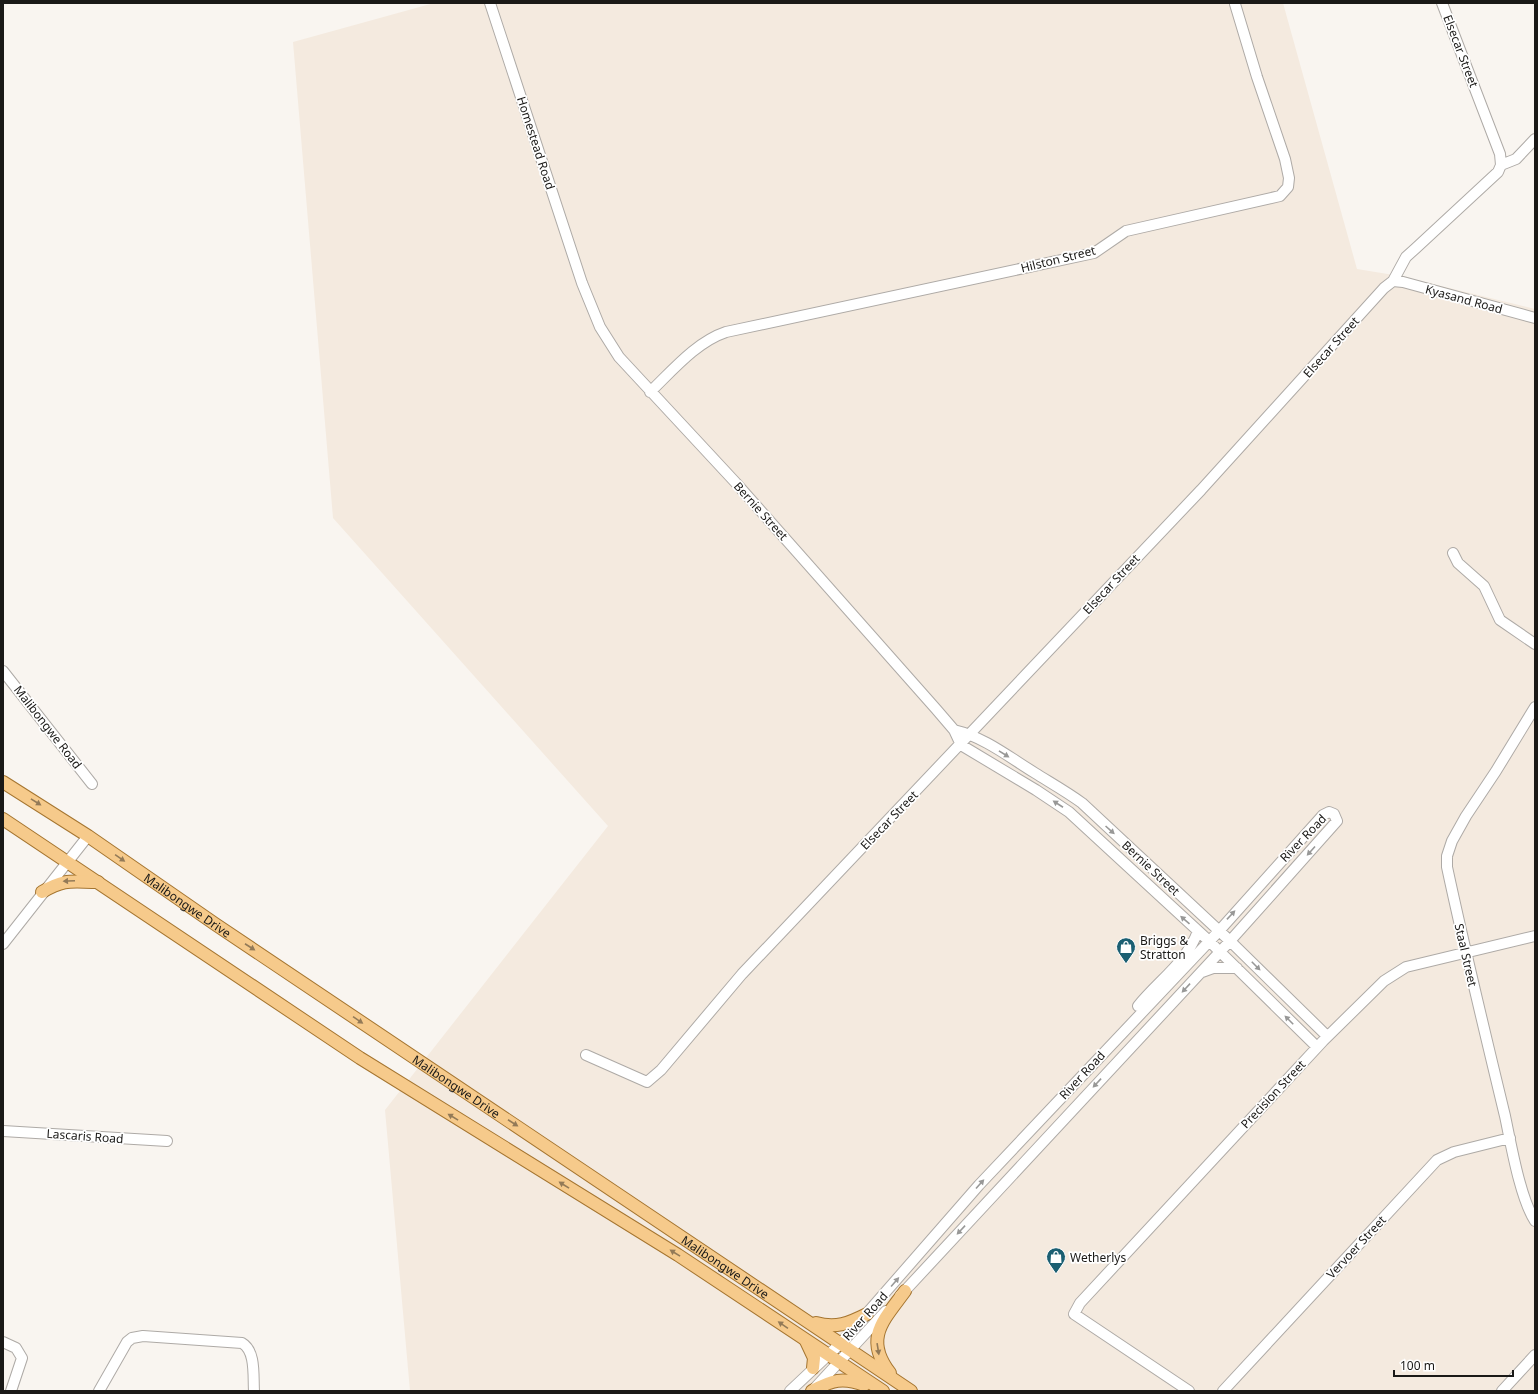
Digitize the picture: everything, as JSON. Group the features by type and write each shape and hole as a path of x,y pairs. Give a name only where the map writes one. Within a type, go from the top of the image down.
{"main road":[{"name":"Malibongwe Drive","path":"3,782 88,836 215,924 911,1391"},
{"name":"Malibongwe Drive","path":"3,819 360,1058 678,1255 882,1391"},
{"path":"42,892 57,884 68,881 99,882"},
{"path":"895,1380 877,1352 877,1335 880,1325 905,1291"},
{"path":"807,1321 828,1326 837,1326 867,1314"},
{"path":"806,1341 814,1358 812,1368"},
{"path":"812,1391 824,1385 845,1379 852,1380 882,1391"}],"street":[{"name":"Elsecar Street","path":"586,1055 647,1082 660,1070 742,974 1201,490 1384,288 1393,281 1406,257 1492,178 1501,165 1500,154 1442,3"},
{"name":"Hilston Street","path":"650,392 696,350 709,340 726,332 1089,254 1098,251 1114,237 1126,231 1280,196 1285,193 1289,183 1286,159 1257,77 1235,4"},
{"name":"Homestead Road","path":"494,5 582,283"},
{"path":"1501,165 1516,159 1535,139"},
{"name":"Kyasand Road","path":"1393,281 1403,282 1535,318"},
{"name":"Bernie Street","path":"582,283 598,322 612,348 650,392 748,496 954,730 960,745 1066,809 1209,941 1317,1047"},
{"path":"1453,553 1458,563 1484,586 1500,620 1535,644"},
{"name":"Malibongwe Road","path":"3,671 92,784"},
{"name":"Staal Street","path":"1535,707 1496,771 1466,816 1448,849 1447,867 1465,952 1510,1138 1528,1207 1535,1221"},
{"name":"Bernie Street","path":"954,730 971,734 1078,801 1230,941 1327,1036"},
{"name":"River Road","path":"812,1391 867,1314 979,1185 1219,931 1222,924 1324,815 1329,812 1334,814 1337,822 1220,952 905,1291 845,1346"},
{"path":"3,944 42,892 88,836"},
{"path":"1121,1033 1141,1002 1190,949 1198,931"},
{"name":"Precision Street","path":"1189,1391 1074,1314 1080,1303 1327,1036 1393,973 1406,967 1535,936"},
{"path":"1200,972 1213,968 1237,968"},
{"name":"Lascaris Road","path":"3,1131 167,1141"},
{"name":"Vervoer Street","path":"1223,1391 1437,1160 1454,1152 1510,1138"},
{"path":"99,1391 127,1342 132,1338 143,1336 242,1343 247,1346 250,1353 254,1391"},
{"path":"3,1342 16,1348 22,1358 11,1391"},
{"path":"1502,1391 1535,1355"},
{"name":"River Road","path":"790,1391 812,1368 834,1359"}],"shaded area":[{"path":"434,3 1283,3 1357,269 1400,276 1535,309 1535,1391 410,1391 385,1110 608,826 333,518 293,42"}],"place":[{"name":"Briggs & Stratton","path":"1126,964"},
{"name":"Wetherlys","path":"1056,1274"}]}
